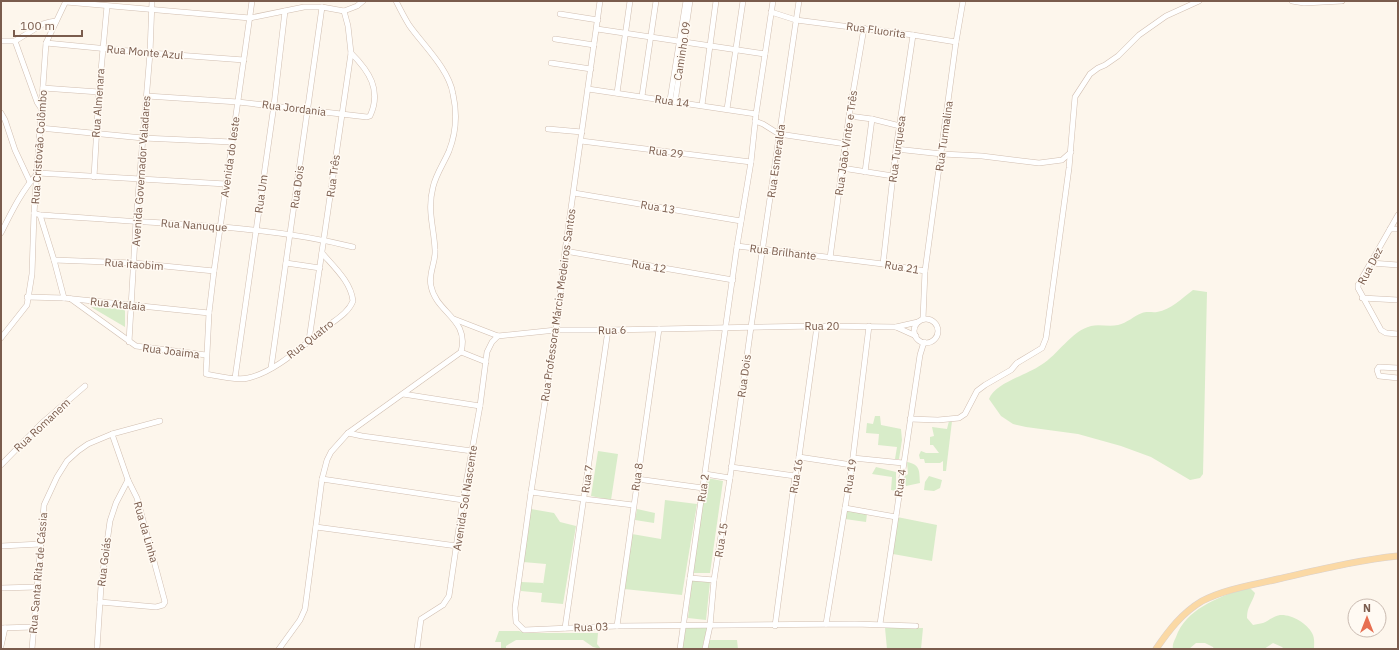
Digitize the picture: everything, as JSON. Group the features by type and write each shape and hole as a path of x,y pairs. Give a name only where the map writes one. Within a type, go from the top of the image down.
{"main road":[{"path":"1156,649 1174,624 1184,614 1211,597 1236,589 1318,570 1398,556"}],"street":[{"name":"Avenida Governador Valadares","path":"129,342 136,221 150,53 152,1"},
{"name":"Avenida do leste","path":"206,374 209,313 214,271 252,1"},
{"path":"66,2 250,18 304,7 322,7 344,11 357,6 363,1"},
{"path":"278,649 300,620 305,609 322,479 327,460 331,452 348,432 404,394 461,352 463,344 461,332 454,319 437,302 431,286 436,252 430,216 430,198 433,185 454,138 455,118 453,93 446,75 409,24 396,1"},
{"name":"Rua Professora Márcia Medeiros Santos","path":"515,608 556,330 565,251 600,1"},
{"path":"618,93 630,1"},
{"path":"642,96 656,1"},
{"name":"Caminho 09","path":"672,101 686,1"},
{"name":"Caminho 09","path":"681,41 690,1"},
{"path":"702,105 716,1"},
{"path":"727,109 743,1"},
{"name":"Rua 2","path":"680,649 773,1"},
{"name":"Rua Esmeralda","path":"752,320 799,1"},
{"name":"Rua Turmalina","path":"925,271 956,42 963,1"},
{"path":"910,419 938,420 959,418 966,414 977,391 1011,370 1016,363 1039,350 1045,344 1070,152 1075,97 1090,74 1114,59 1139,35 1166,16 1199,1"},
{"path":"1292,1 1304,3 1342,1"},
{"name":"Rua Cristovão Colômbo","path":"1,338 27,305 32,274 37,214 41,109 46,43 66,2"},
{"name":"Rua Almenara","path":"94,177 102,48 107,6"},
{"name":"Rua Dois","path":"271,368 322,7"},
{"name":"Rua Um","path":"236,378 274,105 285,11"},
{"name":"Rua Três","path":"309,340 351,53 348,26 344,11"},
{"name":"Rua Fluorita","path":"771,12 796,20 864,28 956,42"},
{"path":"560,14 598,20"},
{"path":"1,41 15,41 43,24 56,21"},
{"name":"Rua João Vinte e Três","path":"830,258 849,116 864,28"},
{"path":"597,29 765,54"},
{"name":"Rua Turquesa","path":"883,264 896,149 913,35"},
{"path":"555,39 594,45"},
{"path":"15,41 37,102 41,109"},
{"name":"Rua Monte Azul","path":"46,43 244,60"},
{"name":"Rua Jordania","path":"147,96 274,105 367,117 370,116 373,106 374,88 371,77 362,64 351,53"},
{"path":"551,63 591,69"},
{"path":"43,88 99,92"},
{"name":"Rua 14","path":"588,89 756,114"},
{"path":"1,113 5,120 15,150 30,182"},
{"path":"849,116 872,119 900,126"},
{"path":"865,172 872,119"},
{"path":"755,121 779,134 846,144"},
{"path":"40,128 143,138 232,142"},
{"path":"548,129 582,132"},
{"name":"Rua 29","path":"581,141 751,162"},
{"path":"896,149 1039,162 1062,160 1070,152"},
{"path":"842,168 893,176"},
{"path":"1,233 13,209 30,182 38,174 226,184"},
{"name":"Rua 13","path":"574,193 741,221"},
{"path":"37,214 54,260 64,298"},
{"name":"Rua Nanuque","path":"37,214 220,226 290,234 353,247"},
{"name":"Rua Dez","path":"1398,215 1358,285 1362,298 1381,330 1388,333 1398,334"},
{"path":"1390,229 1398,229"},
{"name":"Rua Brilhante","path":"737,246 830,258"},
{"name":"Rua 12","path":"565,251 733,280"},
{"name":"Rua Quatro","path":"206,374 247,379 271,368 298,350 348,311 353,301 351,291 346,280 322,253"},
{"name":"Rua 21","path":"830,258 883,264 925,271 920,321"},
{"name":"Rua itaobim","path":"54,260 134,263 214,271"},
{"path":"1371,263 1398,265"},
{"path":"286,264 320,268"},
{"name":"Rua Atalaia","path":"28,297 64,298 209,313"},
{"path":"1362,298 1398,300"},
{"name":"Rua Joaima","path":"71,299 136,346 206,355"},
{"path":"454,319 498,336"},
{"name":"Rua Dois","path":"737,431 752,320"},
{"path":"896,326 916,336 919,340 930,342 935,339 938,334 936,323 931,320 920,321 914,330 916,336"},
{"name":"Rua 20","path":"726,327 896,326 920,321"},
{"name":"Rua 16","path":"775,626 817,326"},
{"name":"Rua 19","path":"826,624 852,465 869,326"},
{"name":"Rua 6","path":"498,336 556,330 726,327"},
{"name":"Rua 8","path":"617,626 659,329"},
{"name":"Rua 7","path":"565,628 608,330"},
{"name":"Avenida Sol Nascente","path":"417,649 421,619 443,604 450,596 463,500 480,406 487,352 492,342 498,336"},
{"name":"Rua 4","path":"880,624 903,463 920,355 924,342"},
{"path":"461,352 486,362"},
{"path":"1398,368 1379,367 1377,370 1379,376 1398,378"},
{"name":"Rua Romanem","path":"1,465 42,423 85,386"},
{"path":"404,394 480,406"},
{"name":"Rua Santa Rita de Cássia","path":"32,649 44,505 60,472 67,461 88,444 112,434 160,422"},
{"name":"Rua 15","path":"705,649 710,626 714,580 737,431"},
{"path":"348,432 362,436 472,451"},
{"name":"Rua da Linha","path":"100,602 160,607 165,602 137,498 128,480 112,434"},
{"path":"799,457 852,465"},
{"path":"853,458 903,463"},
{"path":"731,466 795,476"},
{"path":"705,474 730,478"},
{"path":"322,479 463,500"},
{"path":"637,479 703,488"},
{"name":"Rua Goiás","path":"97,649 100,602 110,521 116,503 128,480"},
{"path":"531,492 584,500 634,505"},
{"path":"845,508 896,517"},
{"path":"316,527 457,546"},
{"path":"1,546 41,544"},
{"path":"690,578 714,580"},
{"path":"1,588 37,587"},
{"name":"Rua 03","path":"515,608 516,622 524,630 617,626 683,626"},
{"path":"683,626 880,624 916,626"},
{"path":"1,646 3,628 34,628"}],"green space":[{"path":"1193,290 1207,292 1203,474 1200,478 1190,480 1151,457 1121,446 1078,434 1013,424 1001,416 989,399 992,393 1004,384 1035,369 1047,361 1071,338 1084,329 1094,325 1118,325 1142,313 1162,311 1176,303"},
{"path":"91,307 125,309 125,327"},
{"path":"875,416 880,416 881,425 901,429 902,440 899,459 895,459 897,447 878,445 879,434 866,433 867,423 873,424"},
{"path":"949,421 952,421 946,471 943,471 943,461 940,463 925,463 924,459 920,459 919,455 921,451 926,453 939,453 933,445 930,445 930,437 934,436 932,427 947,429"},
{"path":"598,451 618,454 611,500 591,496"},
{"path":"907,462 912,463 917,467 920,483 906,486 904,477 908,474"},
{"path":"876,467 896,472 896,491 891,490 892,477 872,474"},
{"path":"929,476 942,480 940,488 934,491 924,490 925,482"},
{"path":"707,478 723,481 710,573 692,573"},
{"path":"665,500 697,504 682,595 624,589 632,534 661,539"},
{"path":"531,509 554,513 560,522 576,526 563,604 541,602 542,593 521,591 521,582 543,583 543,585 546,564 523,562"},
{"path":"637,509 655,513 654,523 635,520"},
{"path":"846,510 867,514 866,522 845,519"},
{"path":"897,517 937,525 932,561 893,554"},
{"path":"692,579 710,582 706,620 688,618"},
{"path":"1243,589 1251,589 1255,593 1247,614 1247,618 1253,625 1263,623 1275,616 1289,616 1303,623 1310,629 1314,637 1314,649 1284,649 1273,643 1264,649 1214,649 1205,643 1196,643 1189,649 1173,649 1173,643 1181,627 1195,612 1223,596"},
{"path":"686,627 707,628 702,649 681,649"},
{"path":"885,628 923,628 921,649 887,649"},
{"path":"499,631 519,631 526,633 598,633 597,644 601,649 593,647 583,640 516,640 506,646 506,649 501,649 501,642 495,642"},
{"path":"709,640 737,640 738,649 707,649"}]}
